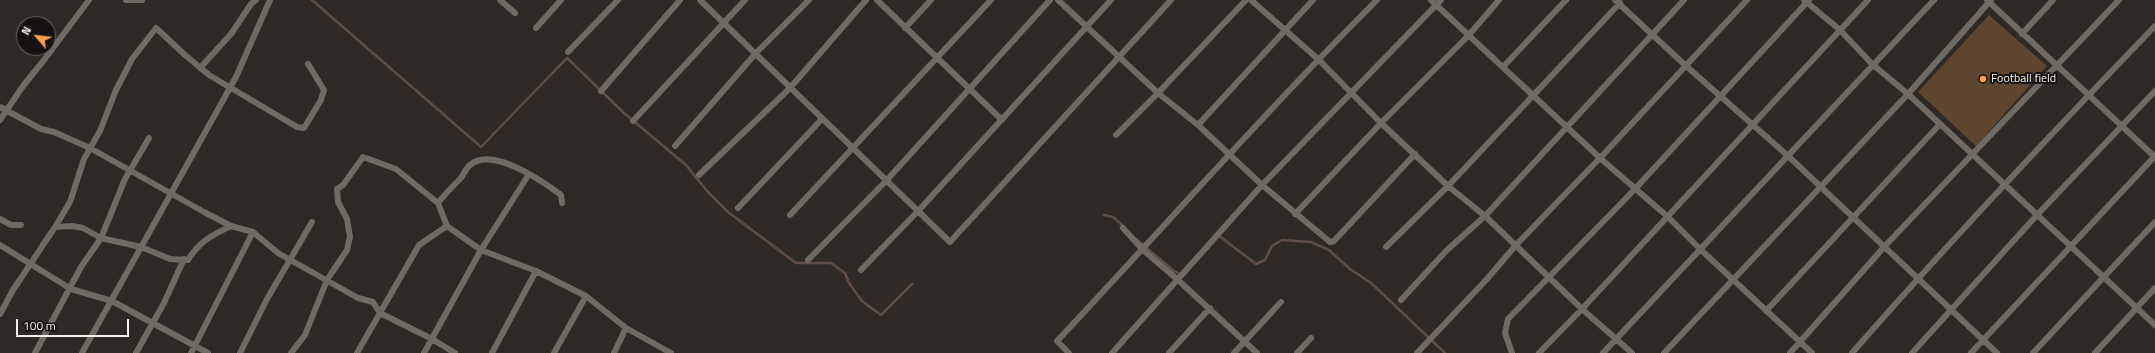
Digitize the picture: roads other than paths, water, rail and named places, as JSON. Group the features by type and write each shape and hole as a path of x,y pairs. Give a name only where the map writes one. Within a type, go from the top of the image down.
{"street":[{"path":"0,120 3,109 89,0"},
{"path":"126,0 142,0"},
{"path":"200,68 231,34 251,4 256,0"},
{"path":"82,353 230,88 270,0"},
{"path":"500,0 515,14"},
{"path":"536,28 561,0"},
{"path":"568,52 618,0"},
{"path":"601,91 680,0"},
{"path":"700,0 724,21 790,88 886,181 919,210 950,242 1171,0"},
{"path":"634,121 724,21 745,0"},
{"path":"675,146 756,53 809,0"},
{"path":"699,175 790,88 866,0"},
{"path":"877,0 1002,120"},
{"path":"905,28 931,0"},
{"path":"790,215 991,0"},
{"path":"808,260 886,181 1050,0"},
{"path":"1058,0 1120,56 1158,93 1198,125 1262,185 1324,239 1330,242 1334,241 1415,154"},
{"path":"861,270 919,210 1111,0"},
{"path":"1116,135 1246,0"},
{"path":"1251,0 1318,60 1381,123 1448,186 1485,216 1582,309 1632,353"},
{"path":"1198,125 1313,0"},
{"path":"1069,353 1057,341 1318,60 1377,0"},
{"path":"1295,214 1381,123 1468,36 1499,0"},
{"path":"1503,68 1566,0"},
{"path":"1401,300 1446,251 1485,216 1566,126 1684,0"},
{"path":"1417,353 1487,279 1516,245 1600,158 1747,0"},
{"path":"1539,353 1668,217 1868,0"},
{"path":"1603,353 1872,64 1934,0"},
{"path":"2022,34 2053,0"},
{"path":"1790,353 1885,246 2119,0"},
{"path":"1512,353 1505,333 1508,319 1550,278 1635,189 1721,97 1807,1 1840,30 1872,64 1908,94 2155,324"},
{"path":"1664,353 1908,94 1989,1 2022,34 2155,157 2070,246 1972,353"},
{"path":"1112,353 1262,185 1436,2 1468,36 1600,158 1668,217 1700,249 1812,353"},
{"path":"1386,247 1448,186 1617,2 1685,66 1788,155 1819,187 1885,246 1997,353"},
{"path":"1852,353 1918,278 2005,184 2155,26"},
{"path":"0,314 30,263 70,202 84,159 100,131 116,90 132,60 156,28 200,68 230,88 297,127 304,128 321,100 324,90 308,64"},
{"path":"1912,353 2037,215 2155,92"},
{"path":"3,109 41,129 54,132 90,148 231,226 253,232 278,252 358,298 373,302 380,313 432,339 455,353"},
{"path":"738,208 822,119"},
{"path":"1766,311 1851,217 1940,124"},
{"path":"35,353 71,289 81,267 102,238 111,211 130,171 149,138"},
{"path":"291,353 305,335 327,280 347,250 350,237 347,219 338,202 337,189 343,185 363,157 396,169 438,203 447,226 481,250 536,271 586,296 626,328 671,353"},
{"path":"438,203 462,177 470,165 485,158 514,166 548,185 561,195 562,203"},
{"path":"424,353 481,250 529,174"},
{"path":"0,219 10,225 21,225"},
{"path":"240,353 267,299 312,222"},
{"path":"2032,353 2155,222"},
{"path":"55,227 72,226 83,228 102,238 141,247 170,259 188,260 197,246 231,226"},
{"path":"357,353 419,245 447,226"},
{"path":"1123,228 1143,250 1210,308 1257,353"},
{"path":"191,353 253,232"},
{"path":"0,245 71,289 112,301 208,353"},
{"path":"136,353 164,303 184,259"},
{"path":"492,353 536,271"},
{"path":"2095,353 2155,288"},
{"path":"554,353 586,296"},
{"path":"1234,353 1281,302"},
{"path":"1169,353 1210,308"},
{"path":"614,353 626,328"},
{"path":"1297,353 1311,338"}],"waterway":[{"path":"312,0 481,147 567,58 624,113 686,165 707,191 728,212 796,263 831,263 845,273 849,283 862,301 881,315 912,284"},
{"path":"1104,215 1113,217 1124,227"},
{"path":"1218,235 1256,264 1265,260 1272,246 1282,240 1311,242 1329,250 1350,269 1371,283 1445,353"},
{"path":"1136,239 1174,271 1180,274"}],"place":[{"name":"Football field","path":"1983,79"}]}
